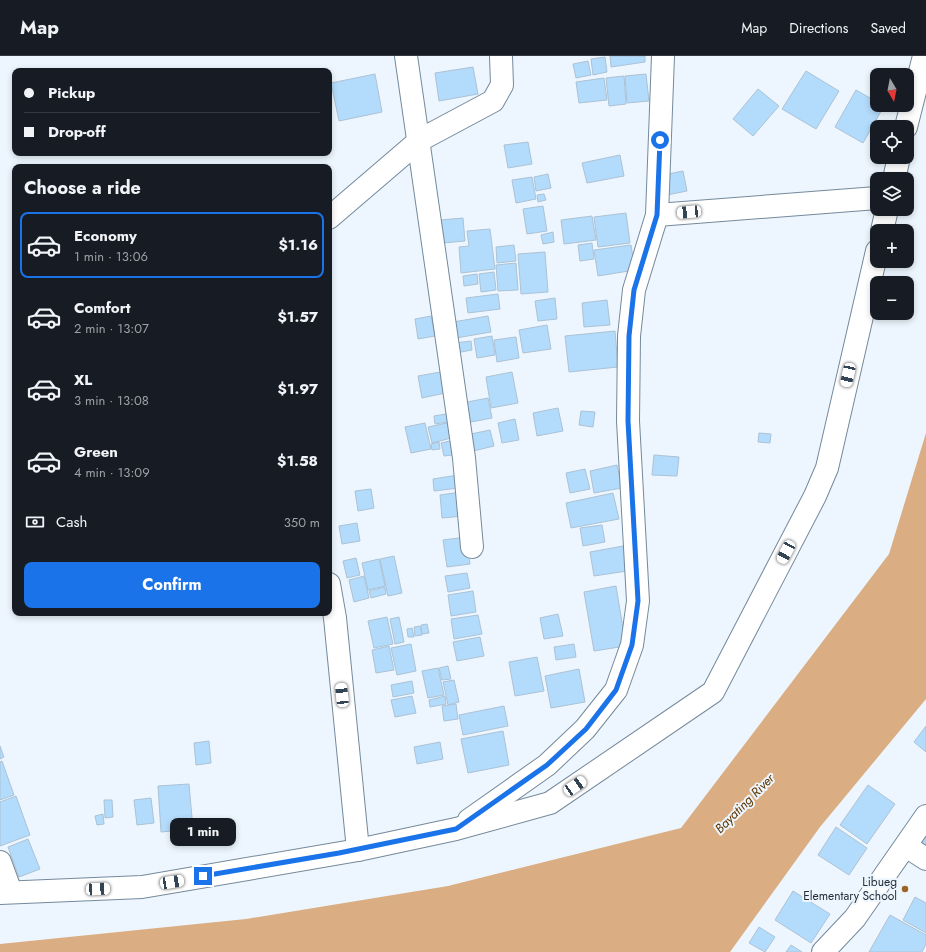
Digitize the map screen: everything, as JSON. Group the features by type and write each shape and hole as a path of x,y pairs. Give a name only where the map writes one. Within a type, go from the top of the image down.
{"street":[{"path":"406,56 420,140 464,458 472,547"},
{"path":"332,215 420,140 494,101 502,85 501,56"},
{"path":"456,829 547,765 586,729 616,690 632,645 638,601 628,421 629,336 634,290 657,215 663,56"},
{"path":"908,120 924,56"},
{"path":"657,215 870,199"},
{"path":"0,862 6,893 142,887 358,850 456,829 550,803 713,692 815,496 827,468 873,268"},
{"path":"332,601 335,618 358,850"},
{"path":"823,952 855,918 926,816"},
{"path":"906,846 926,859"}],"water":[{"name":"Bayating River","path":"926,433 926,699 820,827 730,952 0,952 0,944 246,919 448,886 681,828 889,554"}],"building":[{"path":"610,56 645,56 645,62 611,67"},
{"path":"605,57 607,72 593,75 591,59"},
{"path":"588,61 591,75 576,78 573,64"},
{"path":"473,67 478,94 439,101 435,73"},
{"path":"806,71 839,91 816,129 782,109"},
{"path":"375,74 382,112 339,121 332,83"},
{"path":"646,74 649,101 627,103 625,76"},
{"path":"624,76 626,104 609,106 606,78"},
{"path":"604,78 607,100 579,103 576,82"},
{"path":"758,89 779,106 753,136 733,119"},
{"path":"856,90 870,98 870,112 881,112 876,120 870,120 870,131 863,143 835,127"},
{"path":"528,142 532,164 508,168 504,145"},
{"path":"620,155 624,176 587,183 582,163"},
{"path":"683,171 687,191 667,195 663,175"},
{"path":"548,174 551,188 536,191 534,177"},
{"path":"532,177 536,199 516,203 512,180"},
{"path":"544,194 546,200 538,202 537,195"},
{"path":"543,206 547,231 527,234 523,209"},
{"path":"626,213 630,243 598,247 594,217"},
{"path":"592,216 596,240 564,244 561,220"},
{"path":"463,218 465,241 443,243 440,220"},
{"path":"490,229 495,269 461,273 459,247 469,246 467,231"},
{"path":"553,232 554,242 543,244 541,235"},
{"path":"592,243 594,259 580,261 578,245"},
{"path":"514,245 516,261 497,263 496,247"},
{"path":"631,245 635,270 598,276 594,250"},
{"path":"545,252 548,292 521,294 518,254"},
{"path":"516,263 518,290 498,291 496,265"},
{"path":"494,272 496,290 481,292 479,274"},
{"path":"477,274 478,284 464,286 463,276"},
{"path":"498,294 500,309 468,313 466,298"},
{"path":"555,298 557,319 538,321 535,301"},
{"path":"607,300 610,325 584,327 582,303"},
{"path":"431,316 435,336 418,339 415,319"},
{"path":"488,316 491,332 456,338 453,322"},
{"path":"547,325 551,349 523,353 519,330"},
{"path":"615,331 618,367 569,372 565,336"},
{"path":"492,336 495,355 477,358 474,339"},
{"path":"516,337 519,358 497,362 494,340"},
{"path":"471,341 472,350 456,353 455,343"},
{"path":"446,371 450,392 422,398 418,376"},
{"path":"512,372 518,403 491,408 486,377"},
{"path":"488,398 492,418 466,423 462,403"},
{"path":"558,408 563,431 537,436 533,413"},
{"path":"581,411 595,412 593,427 579,425"},
{"path":"446,414 448,422 435,424 434,416"},
{"path":"515,419 519,440 502,443 498,423"},
{"path":"456,421 459,436 432,443 428,427"},
{"path":"425,423 431,449 411,453 405,427"},
{"path":"490,430 494,446 469,452 466,435"},
{"path":"759,433 771,434 770,443 758,442"},
{"path":"458,439 461,454 444,456 441,443"},
{"path":"439,442 440,449 432,450 431,444"},
{"path":"654,455 679,457 677,476 652,475"},
{"path":"617,465 622,488 594,493 590,471"},
{"path":"585,469 590,489 570,493 566,473"},
{"path":"458,475 459,488 434,491 433,479"},
{"path":"371,489 374,508 358,511 355,491"},
{"path":"461,492 464,516 442,518 440,495"},
{"path":"613,493 619,519 571,528 566,503"},
{"path":"357,523 360,541 342,544 339,526"},
{"path":"602,525 605,542 583,546 580,528"},
{"path":"466,537 470,564 447,567 443,540"},
{"path":"623,546 627,571 594,576 590,552"},
{"path":"394,556 402,593 388,596 380,559"},
{"path":"356,558 360,575 347,578 343,561"},
{"path":"379,559 385,586 368,590 362,563"},
{"path":"467,573 470,588 448,592 445,576"},
{"path":"364,576 369,598 354,602 349,580"},
{"path":"616,586 626,646 594,651 584,592"},
{"path":"385,587 386,594 371,598 369,591"},
{"path":"473,591 476,612 451,616 448,595"},
{"path":"558,614 563,636 544,639 540,618"},
{"path":"478,615 482,634 454,639 451,619"},
{"path":"387,617 393,644 374,648 368,621"},
{"path":"399,617 404,642 395,644 390,619"},
{"path":"427,624 429,633 422,634 421,625"},
{"path":"420,626 422,635 415,636 414,627"},
{"path":"412,628 414,637 408,637 407,629"},
{"path":"480,637 484,656 457,661 453,642"},
{"path":"411,644 416,671 397,675 391,648"},
{"path":"574,644 576,657 556,660 554,647"},
{"path":"389,646 394,670 376,673 372,650"},
{"path":"537,657 544,691 515,696 509,662"},
{"path":"448,666 451,679 442,680 439,668"},
{"path":"438,668 444,695 428,698 422,671"},
{"path":"579,669 585,702 551,708 545,676"},
{"path":"454,680 459,702 448,705 443,682"},
{"path":"412,681 414,693 393,697 391,685"},
{"path":"412,696 416,713 395,717 391,700"},
{"path":"445,696 446,704 430,707 429,700"},
{"path":"456,704 458,719 444,721 442,706"},
{"path":"504,706 508,726 463,735 459,715"},
{"path":"926,726 926,752 914,742"},
{"path":"503,731 509,765 468,773 461,739"},
{"path":"209,741 211,763 196,765 194,743"},
{"path":"440,742 443,759 417,764 414,747"},
{"path":"0,746 4,757 0,759"},
{"path":"2,761 14,795 0,800 0,762"},
{"path":"189,784 193,829 161,832 158,786"},
{"path":"868,785 895,804 867,844 840,825"},
{"path":"16,796 30,835 0,846 0,802"},
{"path":"151,798 154,823 137,825 134,800"},
{"path":"104,800 112,800 113,817 105,818"},
{"path":"103,814 104,824 97,825 95,816"},
{"path":"836,827 867,848 849,875 818,855"},
{"path":"926,833 926,856 916,850"},
{"path":"28,839 40,869 19,877 8,847"},
{"path":"793,891 830,914 811,943 775,920"},
{"path":"915,897 926,903 926,933 903,920"},
{"path":"890,915 926,935 926,944 922,952 869,952"},
{"path":"759,927 775,937 765,952 749,943"},
{"path":"791,945 802,952 786,952"}],"place":[{"name":"Libueg Elementary School","path":"905,889"}],"route":[{"path":"203,876 339,853 456,829 547,765 586,729 616,690 632,645 638,601 628,421 629,336 634,290 657,215 660,140"}]}
